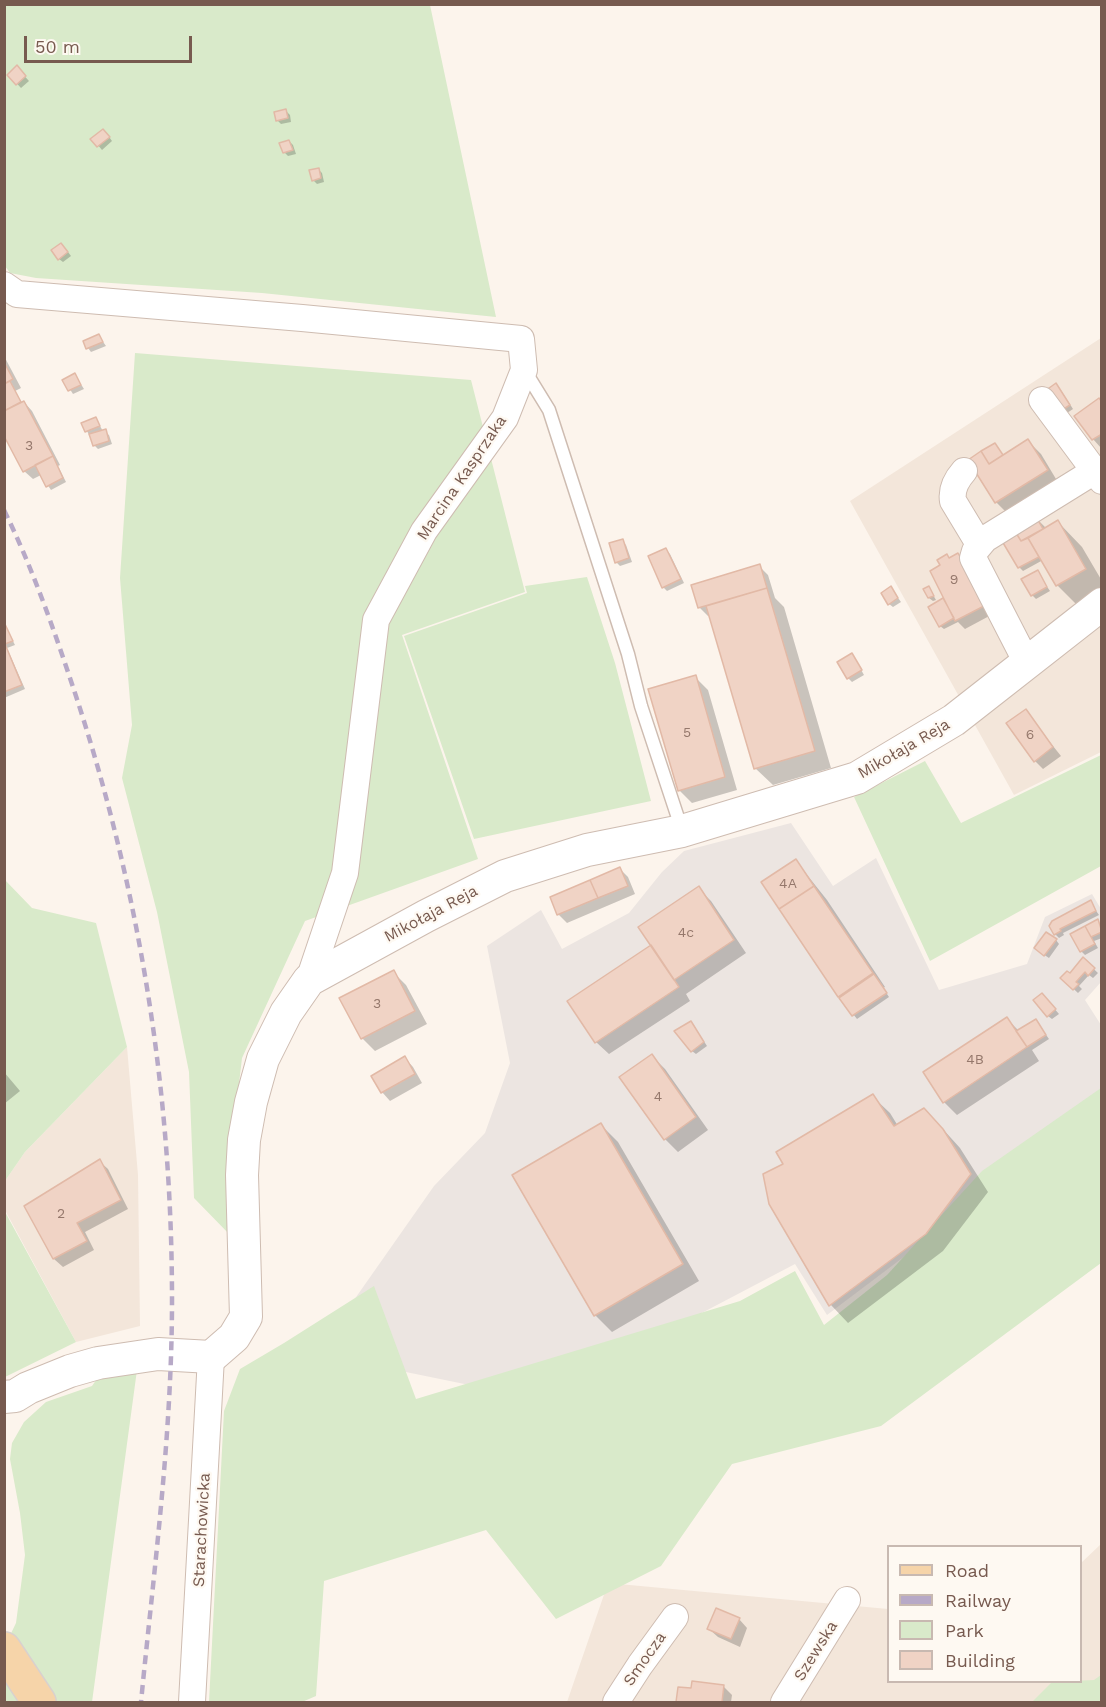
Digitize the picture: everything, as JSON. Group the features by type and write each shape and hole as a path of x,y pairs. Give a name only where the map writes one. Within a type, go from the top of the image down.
{"main road":[{"path":"4,1649 39,1702"}],"street":[{"name":"Marcina Kasprzaka","path":"4,285 18,294 521,339 524,370 505,418 424,531 376,620 345,873 309,980"},
{"path":"1027,663 973,558 979,544 985,539 1097,476 1041,400"},
{"path":"964,471 954,485 953,501 979,544"},
{"name":"Mikołaja Reja","path":"211,1356 234,1337 246,1317 242,1175 244,1140 262,1059 286,1013 309,980 505,876 587,850 682,831 857,778 954,720 1101,604"},
{"path":"8,1401 28,1388 70,1371 98,1363 158,1354 211,1356"},
{"name":"Starachowicka","path":"192,1702 211,1356"},
{"name":"Szewska","path":"784,1702 848,1600"},
{"name":"Smocza","path":"616,1702 675,1617"}],"lane":[{"path":"524,370 549,410 682,831"}],"shaded area":[{"path":"1101,338 1101,752 1014,795 850,501"},
{"path":"791,823 833,886 876,858 939,990 1027,964 1045,917 1092,894 1101,909 1101,982 1085,1000 1101,1025 1101,1108 827,1315 795,1264 637,1347 484,1388 401,1371 354,1300 434,1186 485,1133 510,1063 487,946 541,910 562,949 629,913 662,872 684,851"},
{"path":"127,1047 138,1175 140,1326 76,1342 5,1210 5,1181 25,1152"},
{"path":"1101,1544 1101,1702 567,1702 608,1583 887,1609 887,1683 1082,1683 1082,1562"}],"green space":[{"path":"5,5 430,5 496,317 262,293 36,278 10,273 5,266"},
{"path":"135,353 471,380 525,592 402,635 478,859 305,921 242,1058 229,1169 231,1236 194,1198 189,1072 157,912 122,778 132,725 120,578"},
{"path":"587,577 615,663 651,801 474,839 404,636 527,593 525,586"},
{"path":"1101,755 1101,866 930,961 854,797 925,761 961,823"},
{"path":"5,880 32,908 96,923 127,1047 25,1152 5,1181"},
{"path":"1101,1088 1101,1263 881,1426 732,1464 661,1566 556,1619 486,1530 324,1581 316,1696 302,1702 209,1702 224,1411 240,1369 374,1286 416,1399 740,1301 795,1271 824,1325 887,1275 982,1171"},
{"path":"4,1210 76,1342 5,1377 4,1377"},
{"path":"137,1370 92,1702 5,1702 4,1648 16,1623 25,1555 10,1459 12,1443 24,1422 46,1402 92,1386 99,1376"},
{"path":"1101,1675 1101,1702 1032,1702 1051,1683 1082,1683 1082,1681 1094,1680"}],"building":[{"path":"17,65 26,76 16,85 7,75"},
{"path":"286,109 288,118 276,121 274,112"},
{"path":"103,129 110,137 97,147 90,139"},
{"path":"289,140 293,150 283,153 279,143"},
{"path":"319,168 321,178 312,181 309,170"},
{"path":"61,243 68,252 58,260 51,250"},
{"path":"99,334 103,342 86,349 83,341"},
{"path":"4,362 13,379 4,384"},
{"path":"75,373 81,385 68,391 62,380"},
{"path":"10,381 21,402 4,411 4,384"},
{"path":"1056,383 1070,405 1059,412 1045,391"},
{"path":"1099,398 1102,402 1102,434 1092,440 1074,416"},
{"path":"24,401 53,456 23,472 4,436 4,411"},
{"path":"96,417 100,426 85,432 81,423"},
{"path":"106,429 109,441 93,446 89,434"},
{"path":"1028,439 1048,470 995,503 968,460 981,451 989,464"},
{"path":"995,443 1003,455 989,464 981,451"},
{"path":"53,456 63,478 46,487 35,465"},
{"path":"1035,515 1043,529 1021,541 1013,528"},
{"path":"1058,520 1086,569 1056,586 1028,538"},
{"path":"1013,528 1021,541 1028,538 1039,557 1018,568 999,536"},
{"path":"623,539 629,558 615,563 609,543"},
{"path":"666,548 681,579 662,588 648,556"},
{"path":"958,553 986,605 955,621 930,571 940,565 937,560 947,554 949,558"},
{"path":"760,564 767,588 698,608 691,585"},
{"path":"1038,570 1047,587 1031,596 1021,579"},
{"path":"891,586 898,598 888,605 881,593"},
{"path":"929,586 934,596 928,598 923,589"},
{"path":"767,588 815,751 754,769 706,606"},
{"path":"943,598 954,618 939,627 928,607"},
{"path":"4,622 13,641 5,644 22,685 4,692"},
{"path":"852,653 862,670 847,679 837,662"},
{"path":"696,675 725,777 678,791 648,689"},
{"path":"1026,709 1053,747 1034,762 1006,723"},
{"path":"796,859 814,886 779,909 761,882"},
{"path":"620,867 628,886 598,898 590,880"},
{"path":"590,880 598,898 557,915 550,897"},
{"path":"699,886 734,940 674,980 638,927"},
{"path":"814,886 873,973 838,997 779,909"},
{"path":"1091,900 1096,911 1060,929 1061,931 1054,935 1049,926 1052,921"},
{"path":"1098,919 1102,932 1091,937 1085,926"},
{"path":"1085,926 1095,944 1080,952 1070,934"},
{"path":"1046,932 1057,939 1044,956 1034,948"},
{"path":"651,945 679,987 595,1043 567,1001"},
{"path":"1083,957 1095,968 1088,976 1085,972 1076,982 1079,984 1073,990 1060,978 1067,971 1070,973"},
{"path":"394,970 415,1011 361,1039 339,998"},
{"path":"874,974 887,993 852,1016 839,998"},
{"path":"1042,993 1056,1009 1047,1017 1033,1000"},
{"path":"1007,1017 1027,1047 943,1103 923,1072"},
{"path":"1036,1019 1046,1035 1027,1047 1016,1031"},
{"path":"691,1021 704,1042 691,1052 674,1031"},
{"path":"652,1054 696,1117 664,1140 619,1077"},
{"path":"405,1056 415,1074 381,1093 371,1076"},
{"path":"873,1094 894,1126 924,1108 943,1129 971,1174 926,1234 829,1306 769,1204 763,1174 783,1164 776,1152"},
{"path":"601,1123 683,1264 594,1316 512,1175"},
{"path":"100,1159 121,1200 77,1223 87,1241 53,1259 24,1206"},
{"path":"716,1608 740,1618 731,1639 707,1629"},
{"path":"692,1681 724,1685 722,1702 676,1702 678,1687 691,1688"}],"railway":[{"path":"4,510 24,553 50,620 96,762 133,913 158,1066 166,1144 170,1222 171,1351 161,1502 141,1702"}]}
